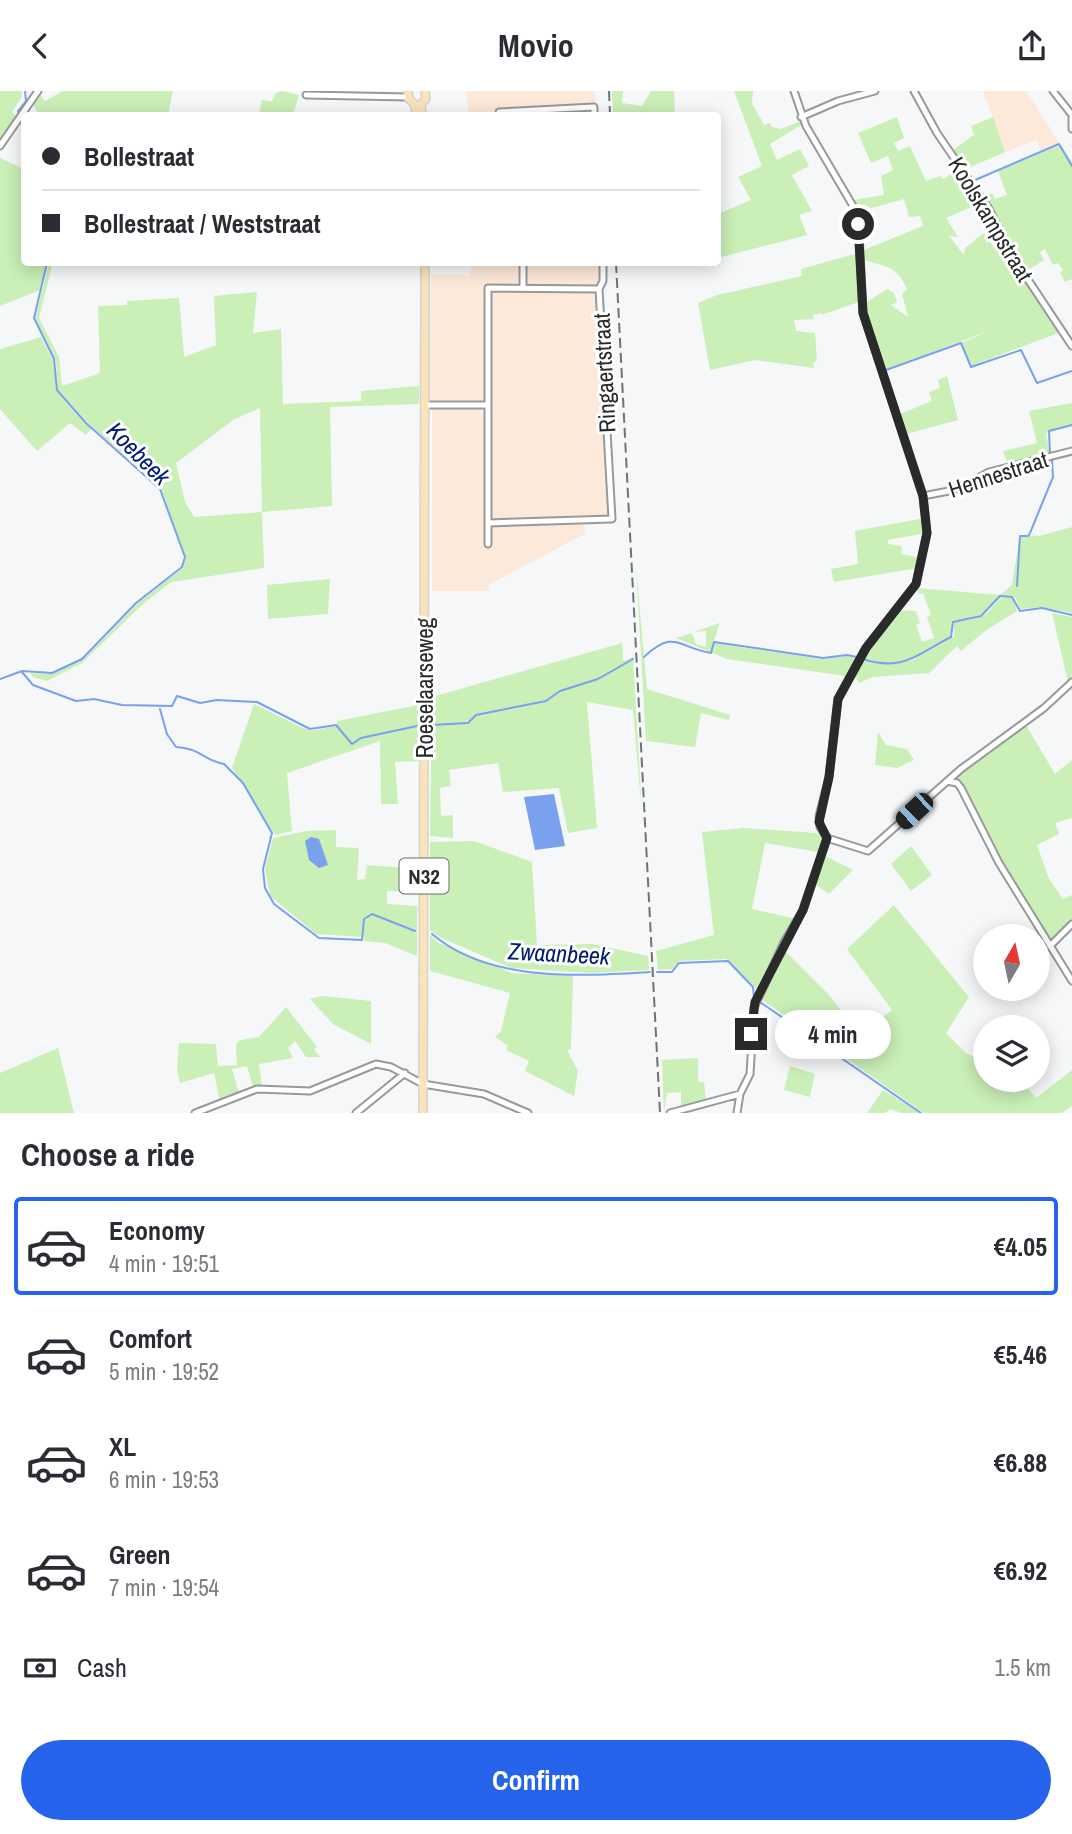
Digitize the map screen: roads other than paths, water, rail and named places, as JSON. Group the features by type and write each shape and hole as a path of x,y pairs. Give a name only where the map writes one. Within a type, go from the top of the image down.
{"main road":[{"path":"418,104 426,99 425,91"},
{"path":"408,93 418,104 419,112"},
{"name":"Roeselaarseweg","path":"423,1113 425,266"}],"street":[{"path":"24,112 38,91"},
{"path":"737,1113 740,1094 750,1074 755,1002 803,910 827,838 819,822 829,777 838,699 866,648 916,584 927,533 923,496 863,313 859,233 853,206 801,117 794,91"},
{"path":"801,117 838,101 875,91"},
{"name":"Koolskampstraat","path":"914,91 937,134 989,209 1013,257 1071,341"},
{"path":"1053,91 1072,116 1072,129"},
{"path":"306,95 408,93"},
{"path":"532,112 594,107 594,112"},
{"path":"0,146 21,117"},
{"path":"523,266 523,288"},
{"path":"599,289 603,281 603,266"},
{"name":"Ringaertstraat","path":"488,523 612,519 599,289 488,288 488,405 488,523 488,544"},
{"path":"425,405 488,405"},
{"name":"Hennestraat","path":"923,496 959,489 989,472 1072,451"},
{"path":"827,838 868,851 947,781 1044,708 1072,682"},
{"path":"947,781 957,783 961,788 999,863 1036,924"},
{"path":"1072,924 1050,946 1072,981"},
{"path":"195,1113 257,1089 310,1091 369,1065 383,1064 423,1084 484,1094 528,1113"},
{"path":"356,1113 405,1073"},
{"path":"670,1113 740,1094"}],"water":[{"path":"554,794 565,846 535,850 524,797"},
{"path":"311,837 319,839 328,865 319,868 309,860 305,841"}],"waterway":[{"name":"Koebeek","path":"19,114 18,111 26,101 25,91"},
{"path":"975,180 1059,144 1072,166"},
{"name":"Koebeek","path":"0,679 22,671 52,673 82,659 136,603 182,567 185,557 160,489 87,424 57,390 54,359 34,318 46,266"},
{"path":"886,370 961,343 971,367 1021,350 1037,383 1072,371"},
{"path":"1050,454 1049,431 1072,425"},
{"path":"1017,586 1020,536 1028,536 1030,533 1053,477 1052,460"},
{"path":"862,659 889,663 919,655 951,637 953,622 981,616 1000,596 1012,597 1020,611 1042,608 1072,615"},
{"path":"644,657 654,648 670,642 711,653 714,642 823,658 847,655 857,657"},
{"path":"432,725 468,723 476,715 546,701 560,691 598,679 633,659"},
{"path":"22,672 33,685 76,701 94,699 122,705 172,706 177,696 200,703 217,700 257,702 310,729 336,725 352,744 361,738 417,726"},
{"name":"Zwaanbeek","path":"160,709 167,734 176,747 192,750 224,764 243,783 272,833 263,869 265,888 274,904 319,938 362,940 364,919 372,914 415,931"},
{"name":"Zwaanbeek","path":"432,934 455,950 508,969 566,975 650,972"},
{"name":"Zwaanbeek","path":"657,972 672,972 679,963 728,961 753,987 754,998"},
{"name":"Zwaanbeek","path":"760,1002 921,1113"}],"railway":[{"path":"609,91 610,112"},
{"path":"616,266 660,1113"}]}
